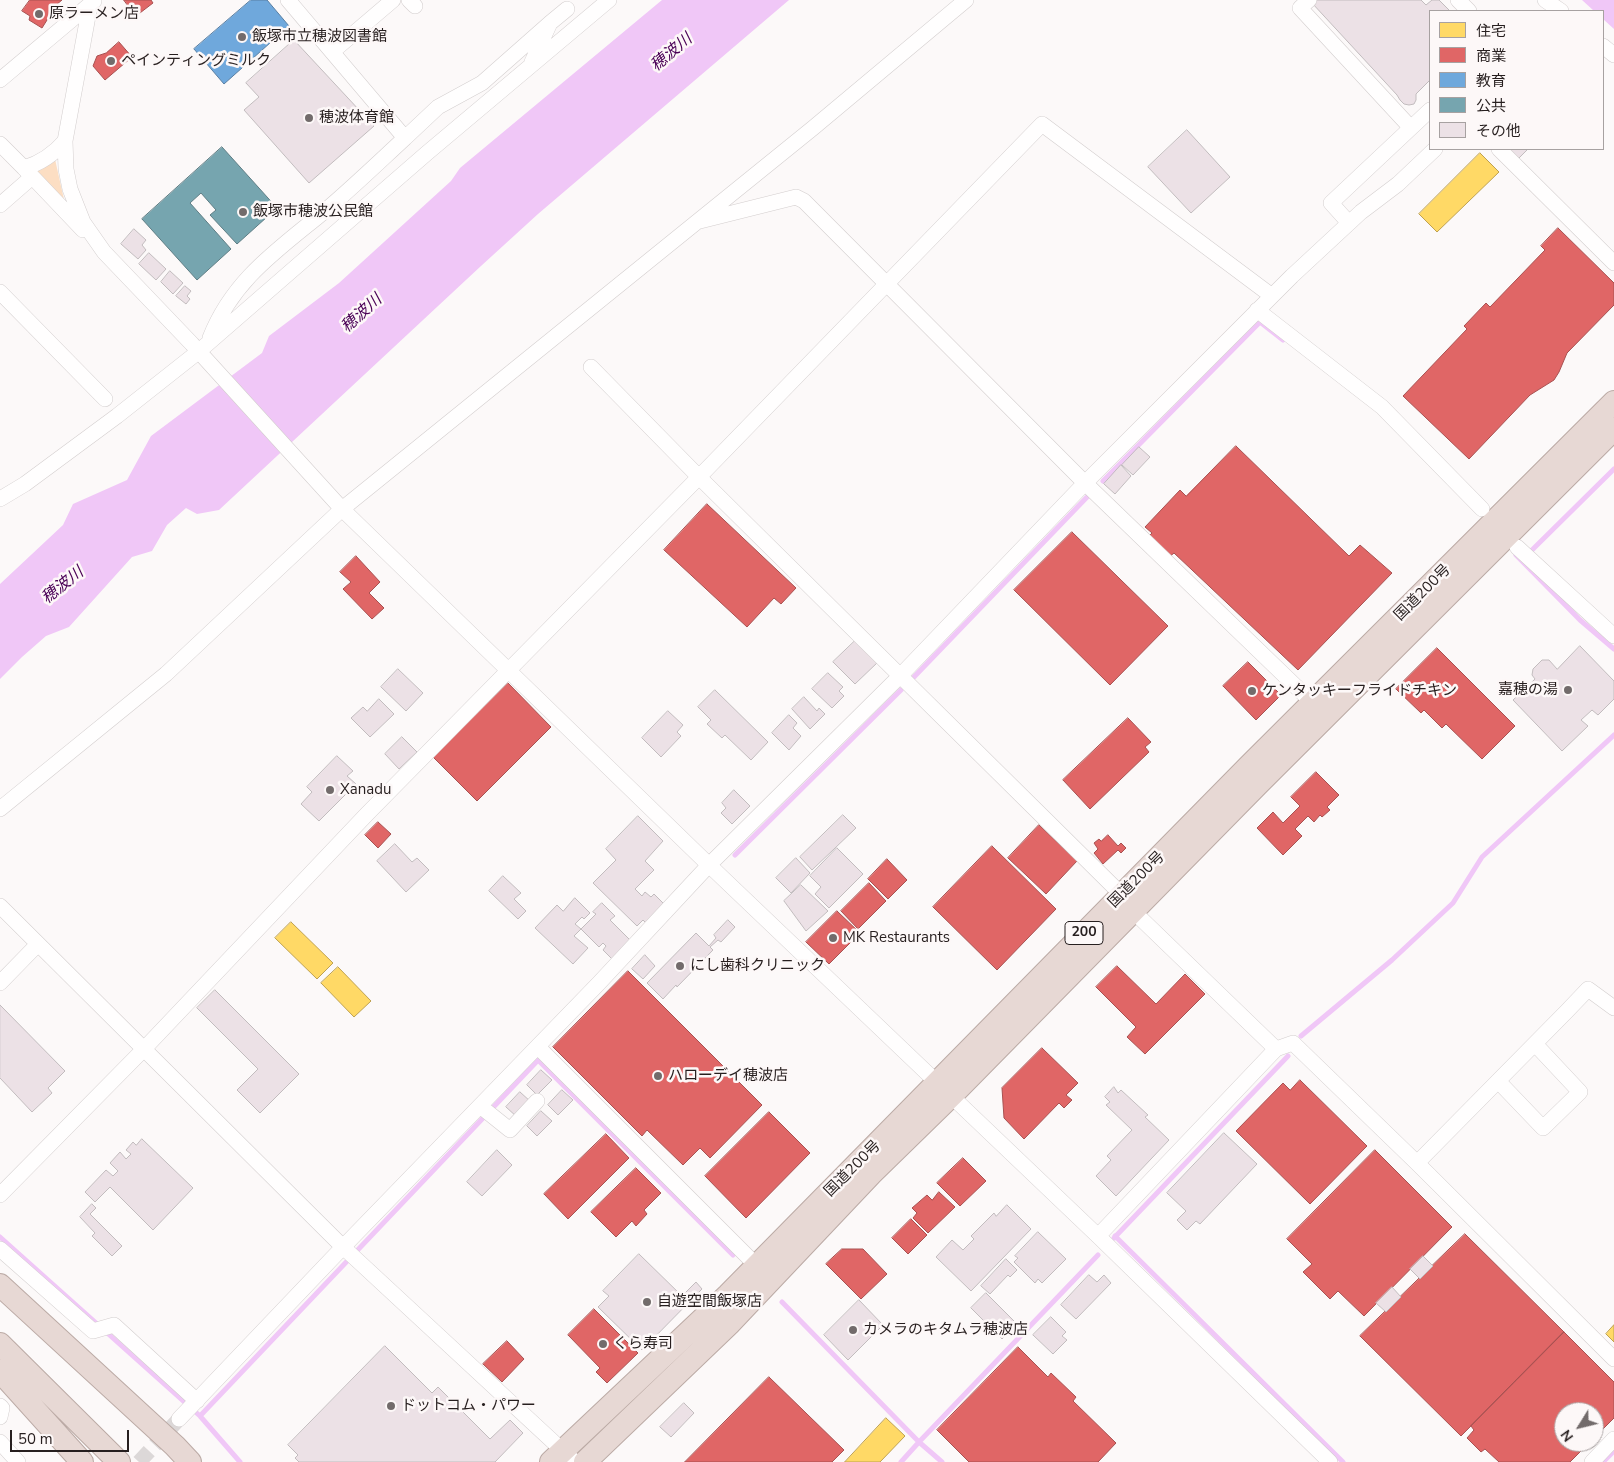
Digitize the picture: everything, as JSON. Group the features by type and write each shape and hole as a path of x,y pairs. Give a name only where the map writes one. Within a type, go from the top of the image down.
{"highway":[{"name":"国道200号","path":"1128,903 1313,703 1614,402"},
{"name":"国道200号","path":"563,1458 757,1266 945,1089 1128,903 1614,429"},
{"name":"国道200号","path":"585,1462 730,1323 871,1174 945,1089"},
{"path":"0,1285 190,1462"},
{"path":"0,1344 39,1397 82,1462"},
{"path":"0,1371 39,1397 119,1462"}],"street":[{"path":"332,52 393,0"},
{"path":"0,499 25,484 203,351 530,65 609,0"},
{"path":"0,809 166,674 342,509 813,128 966,0"},
{"path":"1309,0 1300,8 1411,128"},
{"path":"1458,0 1468,10"},
{"path":"1545,0 1559,10"},
{"path":"1561,10 1570,0"},
{"path":"0,80 93,1"},
{"path":"93,1 64,141 70,189 83,222 104,252"},
{"path":"296,3 332,52 405,138"},
{"path":"203,351 226,306 246,278 260,264 327,209 438,107 482,83 566,9"},
{"path":"530,65 550,23"},
{"path":"1604,47 1614,55"},
{"path":"1349,223 1331,203 1429,111"},
{"path":"0,1195 144,1050 338,843 699,477 1042,124 1272,296"},
{"path":"0,205 28,173 54,154 64,141"},
{"path":"0,144 203,351 342,509 710,865 1098,1236 1330,1462"},
{"path":"0,1248 93,1331 114,1325 189,1409 349,1252 486,1111 538,1047 710,865 900,676 1085,483 1257,310 1360,212 1398,184 1434,150"},
{"path":"1500,150 1614,263"},
{"path":"696,222 796,197 804,201 1085,483 1313,703"},
{"path":"0,292 105,400"},
{"path":"1257,310 1382,407 1482,509"},
{"path":"591,367 699,477 1276,1049"},
{"path":"1517,547 1614,636"},
{"path":"0,906 349,1252 563,1458"},
{"path":"0,983 38,944"},
{"path":"1417,1163 1588,989 1614,1008"},
{"path":"1098,1236 1276,1049 1293,1043 1614,1359"},
{"path":"1498,1081 1543,1128 1580,1092 1535,1044"},
{"path":"538,1047 757,1266"},
{"path":"486,1111 510,1130 537,1101"},
{"path":"0,1406 2,1408 0,1417"},
{"path":"1592,1462 1614,1439"},
{"path":"0,1442 18,1462"}],"shaded area":[{"path":"55,159 65,204 32,171"}],"water":[{"name":"穂波川","path":"662,0 789,0 538,214 219,510 197,514 186,508 167,525 152,551 132,557 69,627 46,636 0,679 0,584 63,525 73,504 127,480 151,436 262,353 269,336 339,283 451,181 460,168"},
{"path":"1582,0 1614,0 1614,29 1604,20 1604,10 1593,10"}],"building: 住宅":[{"path":"1480,153 1499,172 1437,232 1419,214"},
{"path":"291,922 333,963 317,979 275,938"},
{"path":"338,967 371,1001 354,1017 321,983"},
{"path":"1614,1325 1614,1342 1606,1334"},
{"path":"886,1418 905,1436 880,1462 845,1462"}],"building: 商業":[{"name":"原ラーメン店","path":"30,0 62,0 50,10 52,12 42,28 29,20 30,16 22,11"},
{"path":"124,0 151,0 153,3 136,16"},
{"name":"ペインティングミルク","path":"119,42 132,57 105,80 93,66 97,56 106,53"},
{"path":"1558,228 1614,283 1614,305 1567,353 1554,380 1530,395 1469,459 1403,396 1467,329 1464,326 1486,303 1490,307 1545,250 1541,246"},
{"path":"1236,446 1349,556 1360,545 1392,573 1298,670 1174,553 1168,558 1147,538 1152,533 1145,527 1180,490 1186,496"},
{"path":"707,504 796,588 781,604 774,598 747,627 664,550"},
{"path":"1072,532 1168,626 1110,685 1014,590"},
{"path":"356,556 380,582 369,593 384,608 372,619 343,589 351,582 340,572"},
{"path":"1437,648 1515,726 1482,759 1446,724 1442,728 1424,710 1421,713 1396,689"},
{"name":"ケンタッキーフライドチキン","path":"1248,662 1281,695 1256,720 1223,686"},
{"path":"508,683 551,727 477,801 433,757"},
{"path":"1128,718 1151,742 1145,747 1149,752 1090,809 1063,780"},
{"path":"1316,772 1339,795 1327,807 1330,810 1322,817 1320,815 1314,822 1308,816 1295,829 1302,836 1283,855 1257,828 1273,812 1283,823 1300,806 1291,797"},
{"path":"378,822 391,834 378,848 365,835"},
{"path":"1039,825 1077,861 1046,894 1008,858"},
{"path":"1108,835 1118,846 1121,843 1126,848 1121,853 1118,850 1103,864 1094,853 1098,849 1094,843 1099,839 1101,841"},
{"path":"992,846 1056,909 997,970 933,907"},
{"path":"887,859 907,880 888,899 868,879"},
{"path":"869,883 886,901 858,929 841,911"},
{"name":"MK Restaurants","path":"837,911 860,933 829,964 806,942"},
{"path":"1117,966 1156,1004 1185,974 1205,994 1145,1054 1127,1037 1136,1027 1096,987"},
{"name":"ハローデイ穂波店","path":"628,971 762,1105 710,1158 700,1148 683,1165 647,1130 642,1136 553,1047"},
{"path":"1042,1048 1078,1083 1066,1095 1072,1100 1064,1108 1059,1103 1024,1139 1004,1118 1002,1088"},
{"path":"1300,1080 1367,1146 1310,1204 1236,1131 1283,1083 1290,1090"},
{"path":"769,1112 810,1153 746,1218 705,1176"},
{"path":"606,1134 629,1158 568,1219 544,1194"},
{"path":"1375,1150 1452,1227 1364,1316 1338,1291 1330,1299 1303,1272 1312,1264 1287,1239"},
{"path":"963,1158 986,1181 960,1206 937,1183"},
{"path":"636,1168 661,1193 644,1210 647,1214 636,1226 632,1221 616,1237 591,1212"},
{"path":"939,1192 955,1207 928,1233 913,1218 917,1213 912,1208 927,1195 932,1200"},
{"path":"911,1219 927,1235 908,1254 892,1238"},
{"path":"1465,1234 1564,1332 1461,1436 1360,1336"},
{"path":"842,1249 863,1249 887,1274 861,1299 826,1264"},
{"name":"くら寿司","path":"594,1309 638,1353 607,1383 596,1372 600,1368 568,1335"},
{"path":"1564,1332 1614,1382 1614,1418 1604,1428 1604,1402 1554,1402 1554,1452 1580,1452 1570,1462 1499,1462 1485,1449 1481,1452 1467,1438 1474,1430 1471,1426"},
{"path":"507,1341 524,1359 502,1382 483,1364"},
{"path":"1018,1347 1048,1377 1051,1373 1076,1397 1073,1401 1116,1443 1098,1462 969,1462 937,1430"},
{"path":"769,1377 844,1450 832,1462 685,1462"}],"building: 教育":[{"name":"飯塚市立穂波図書館","path":"251,0 267,0 289,26 224,84 194,49"}],"building: 公共":[{"name":"飯塚市穂波公民館","path":"222,147 277,208 237,244 210,215 216,210 201,193 190,203 231,249 197,280 142,219"}],"building: その他":[{"path":"1316,0 1421,0 1426,5 1432,0 1439,0 1449,10 1429,10 1429,81 1416,94 1414,104 1404,104 1312,3"},
{"name":"穂波体育館","path":"294,40 374,126 309,183 244,110 259,97 246,83"},
{"path":"1187,130 1230,177 1191,213 1148,167"},
{"path":"1503,150 1527,150 1515,162"},
{"path":"134,229 146,240 142,245 146,250 138,259 121,244"},
{"path":"149,253 166,269 156,280 139,264"},
{"path":"170,271 183,283 173,294 161,282"},
{"path":"185,286 191,291 187,296 190,299 186,304 176,296"},
{"path":"1139,447 1150,457 1133,475 1122,465"},
{"path":"1121,465 1131,476 1115,494 1104,484"},
{"path":"856,640 878,662 855,684 833,662"},
{"name":"嘉穂の湯","path":"1580,646 1614,681 1614,699 1598,715 1592,710 1581,720 1588,726 1562,751 1513,700 1535,679 1532,675 1533,669 1542,660 1549,660 1557,669"},
{"path":"398,669 423,693 406,711 381,687"},
{"path":"828,673 843,687 839,691 844,696 832,708 812,689"},
{"path":"715,690 768,742 751,760 725,735 722,738 707,724 711,720 698,707"},
{"path":"804,697 817,711 819,708 825,714 810,729 792,709"},
{"path":"379,699 394,714 370,737 351,718 363,707 367,711"},
{"path":"668,711 683,725 677,732 681,736 661,757 642,738"},
{"path":"789,715 797,723 793,728 801,736 789,750 772,733"},
{"path":"402,737 417,752 399,769 385,754"},
{"name":"Xanadu","path":"337,756 353,771 347,776 356,784 319,821 301,804 312,792 307,787"},
{"path":"734,790 750,806 732,824 721,813 726,808 722,803"},
{"path":"843,815 856,828 812,870 800,857"},
{"path":"638,816 663,841 645,861 654,870 635,889 642,896 645,892 651,897 654,894 667,907 649,926 643,920 637,926 593,883 616,860 606,849"},
{"path":"395,844 412,862 417,858 429,870 406,892 377,861"},
{"path":"837,848 863,874 829,908 815,894 821,887 810,876"},
{"path":"796,858 810,873 791,893 776,878"},
{"path":"503,876 521,893 514,899 526,911 518,919 489,891"},
{"path":"801,885 828,911 806,931 784,901"},
{"path":"575,898 590,913 584,919 582,917 575,924 581,929 574,936 588,948 573,964 535,928 557,905 563,911"},
{"path":"602,903 615,916 610,920 632,942 614,961 603,950 606,946 603,943 599,947 581,929 596,914 593,912"},
{"name":"にし歯科クリニック","path":"728,920 735,927 721,942 718,940 710,947 713,950 663,999 647,983 696,933 709,946 716,938 714,935"},
{"path":"645,955 655,966 643,979 632,969"},
{"path":"215,990 299,1074 260,1113 237,1090 258,1069 197,1008"},
{"path":"0,1005 65,1071 48,1088 52,1093 32,1112 0,1078"},
{"path":"541,1070 552,1080 537,1095 527,1085"},
{"path":"1114,1087 1118,1093 1121,1090 1148,1115 1145,1117 1169,1140 1116,1196 1096,1176 1111,1160 1107,1156 1132,1130 1106,1105 1110,1102 1105,1097"},
{"path":"562,1090 573,1100 558,1115 548,1105"},
{"path":"520,1092 531,1102 517,1117 506,1107"},
{"path":"541,1111 552,1121 537,1136 527,1126"},
{"path":"1224,1133 1257,1164 1200,1224 1196,1221 1187,1230 1177,1220 1186,1211 1167,1193"},
{"path":"142,1139 193,1188 153,1230 110,1187 95,1202 85,1192 106,1170 113,1176 118,1171 110,1163 120,1152 126,1159 131,1154 126,1150 133,1142 136,1145"},
{"path":"497,1150 512,1165 482,1196 467,1182"},
{"path":"92,1204 96,1208 90,1214 122,1246 112,1256 92,1236 95,1233 80,1217"},
{"path":"1007,1205 1031,1229 971,1291 936,1257 952,1240 963,1250 974,1239 971,1236 994,1213 996,1216"},
{"path":"1038,1232 1066,1259 1042,1283 1038,1279 1035,1283 1014,1262 1018,1258 1015,1256"},
{"name":"自遊空間飯塚店","path":"639,1254 682,1296 696,1282 702,1289 642,1350 598,1307 609,1296 603,1291"},
{"path":"1423,1256 1433,1266 1420,1279 1410,1269"},
{"path":"1006,1259 1017,1270 1010,1277 1008,1275 990,1294 981,1286"},
{"path":"1089,1275 1097,1282 1104,1275 1111,1283 1076,1319 1061,1305"},
{"path":"1392,1287 1401,1297 1386,1312 1376,1303"},
{"path":"986,1293 1017,1324 1002,1339 971,1308"},
{"name":"カメラのキタムラ穂波店","path":"859,1300 883,1325 848,1360 824,1335"},
{"path":"1051,1317 1066,1332 1062,1336 1067,1340 1053,1354 1033,1335"},
{"name":"ドットコム・パワー","path":"385,1346 432,1393 438,1387 490,1439 510,1420 523,1433 495,1462 299,1462 295,1458 298,1455 288,1445"},
{"path":"684,1403 694,1413 671,1437 660,1427"}],"waterway":[{"path":"1103,481 1260,322 1283,340"},
{"path":"1530,552 1614,469"},
{"path":"914,677 1089,495"},
{"path":"1516,555 1580,620 1614,649"},
{"path":"735,855 901,690"},
{"path":"1301,1036 1392,960 1453,903 1482,857 1614,735"},
{"path":"1114,1238 1288,1056"},
{"path":"200,1416 541,1057"},
{"path":"538,1060 733,1255"},
{"path":"1115,1236 1343,1462"},
{"path":"0,1237 200,1416 240,1462"},
{"path":"782,1302 919,1442 1098,1255"},
{"path":"901,1462 919,1442 942,1462"},
{"path":"1603,1462 1614,1451"}],"tunnel":[{"path":"139,1462 179,1419"}],"place":[{"name":"原ラーメン店","path":"39,14"},
{"name":"飯塚市立穂波図書館","path":"242,37"},
{"name":"ペインティングミルク","path":"111,61"},
{"name":"穂波体育館","path":"309,118"},
{"name":"飯塚市穂波公民館","path":"243,212"},
{"name":"嘉穂の湯","path":"1568,690"},
{"name":"ケンタッキーフライドチキン","path":"1252,691"},
{"name":"Xanadu","path":"330,790"},
{"name":"MK Restaurants","path":"833,938"},
{"name":"にし歯科クリニック","path":"680,966"},
{"name":"ハローデイ穂波店","path":"658,1076"},
{"name":"自遊空間飯塚店","path":"647,1302"},
{"name":"カメラのキタムラ穂波店","path":"853,1330"},
{"name":"くら寿司","path":"603,1344"},
{"name":"ドットコム・パワー","path":"391,1406"}]}
